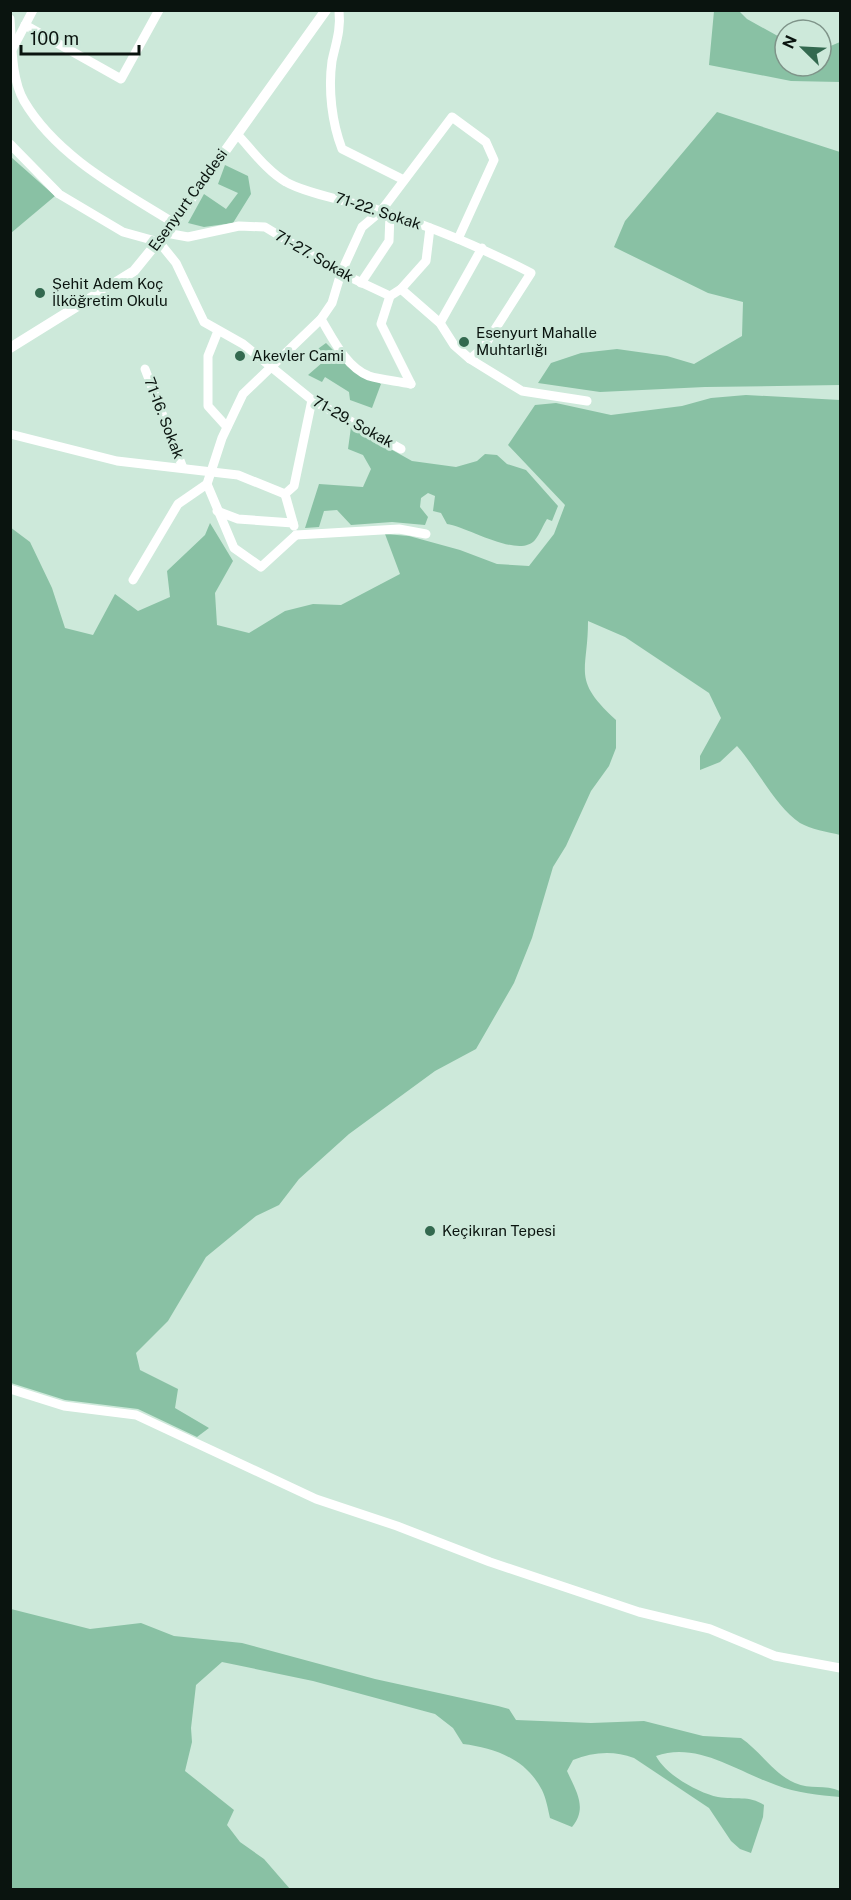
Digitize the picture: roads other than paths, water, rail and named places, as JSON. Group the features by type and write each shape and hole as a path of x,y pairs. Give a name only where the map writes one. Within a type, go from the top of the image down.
{"street":[{"path":"13,50 33,10"},
{"path":"25,25 121,79 159,10"},
{"name":"Esenyurt Caddesi","path":"10,348 134,271 174,223 326,10"},
{"path":"339,10 340,30 332,63 333,125 342,149 404,180"},
{"path":"10,19 13,50 24,100 49,132 92,172 174,223"},
{"path":"426,534 399,529 296,535 261,567 234,548 207,484 210,470 227,427 243,394 269,366 321,319 332,303 341,273 362,227 386,212 404,180 452,117 486,142 494,160 458,239"},
{"name":"71-22. Sokak","path":"237,134 268,168 287,183 386,212 430,228 482,248 531,273 483,348 470,359"},
{"path":"10,144 59,194 123,232 159,242"},
{"path":"361,283 389,242 386,212"},
{"name":"71-27. Sokak","path":"166,233 188,237 239,226 265,227 341,273 390,296"},
{"path":"321,319 341,351 354,366 368,375 411,384 381,324 390,296 401,289 426,261 430,228"},
{"name":"71-29. Sokak","path":"159,242 176,263 204,322 243,344 312,400 402,449"},
{"path":"440,324 482,248"},
{"path":"401,289 440,324 454,345 470,359 522,391 586,401"},
{"path":"218,331 208,356 208,406 227,427"},
{"name":"71-16. Sokak","path":"145,369 183,468"},
{"path":"285,494 294,486 312,400"},
{"path":"10,434 117,461 238,475 285,494"},
{"path":"134,580 178,504 207,484"},
{"path":"285,494 296,535"},
{"path":"218,510 238,519 293,523"},
{"path":"10,1389 64,1406 136,1415 316,1499 397,1526 490,1562 639,1612 710,1629 775,1656 840,1668"}],"place":[{"name":"Şehit Adem Koç İlköğretim Okulu","path":"40,293"},
{"name":"Esenyurt Mahalle Muhtarlığı","path":"464,342"},
{"name":"Akevler Cami","path":"240,356"},
{"name":"Keçikıran Tepesi","path":"430,1231"}]}
